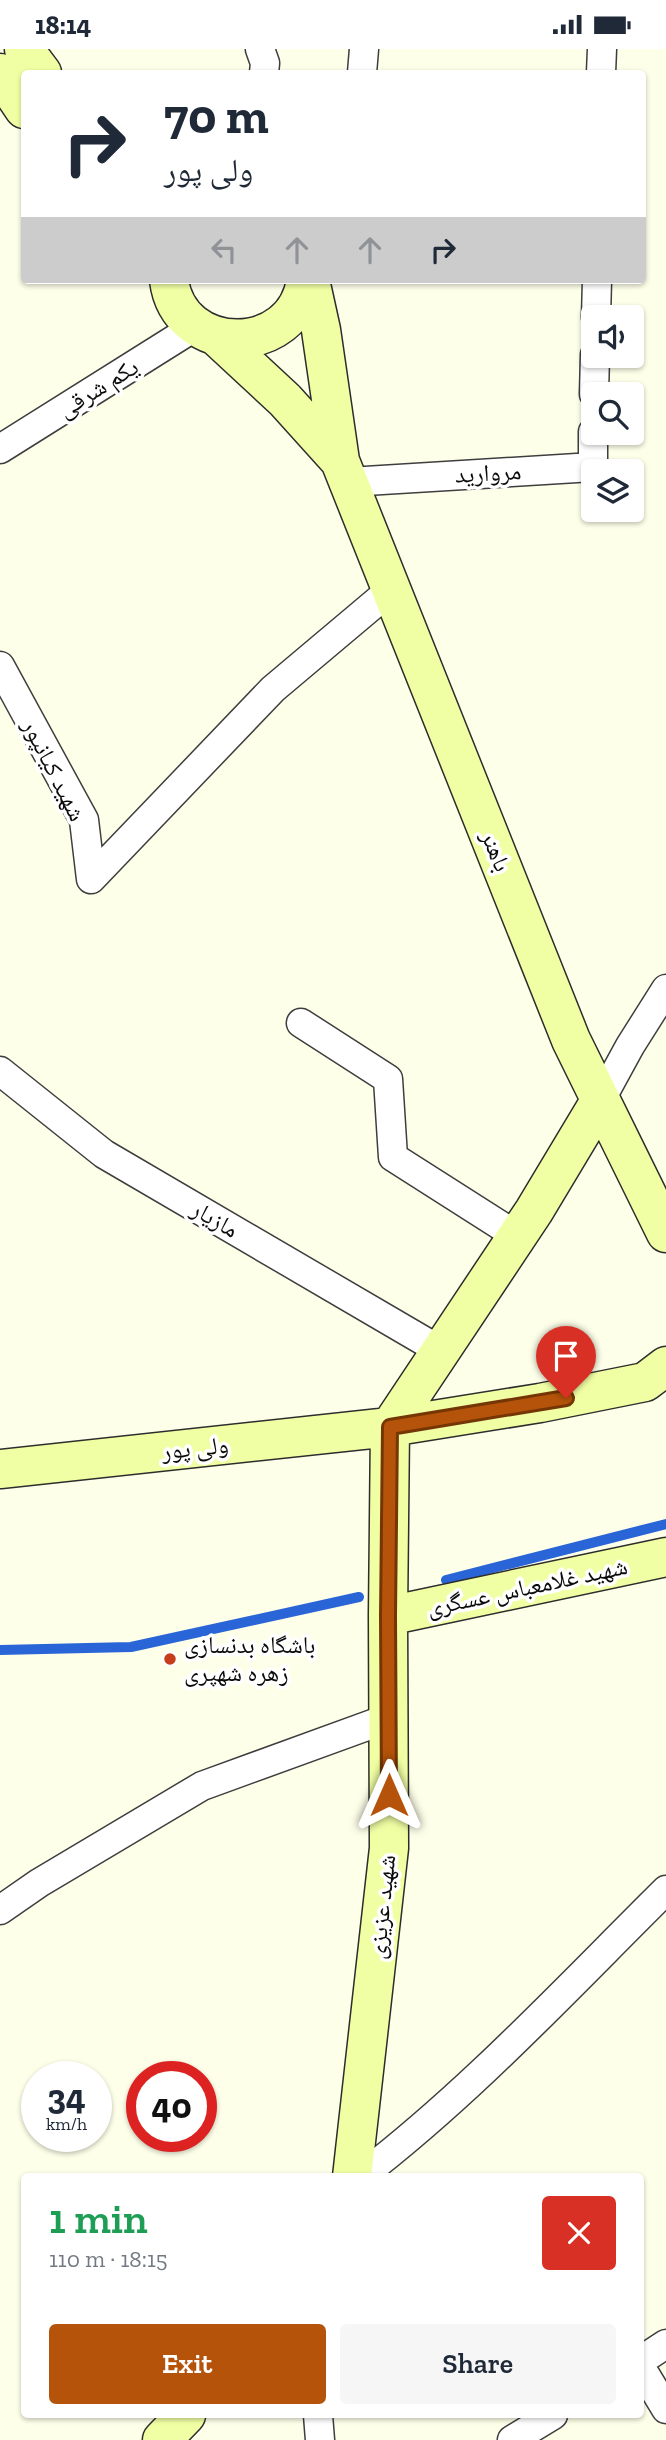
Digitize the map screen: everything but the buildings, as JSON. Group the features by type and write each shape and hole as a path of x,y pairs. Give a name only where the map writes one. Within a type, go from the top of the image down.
{"main road":[{"path":"7,68 21,102"},
{"name":"باهنر","path":"167,284 181,310 285,400 345,471"},
{"path":"206,331 237,339 259,337 279,327 294,311 307,284"},
{"name":"باهنر","path":"309,284 321,330 345,471 571,1040 666,1233"},
{"path":"390,1427 517,1236 600,1101"},
{"name":"ولی پور","path":"0,1469 390,1427 540,1403 659,1379"},
{"name":"شهید عزیزی","path":"352,2173 389,1847 390,1427"},
{"name":"شهید غلامعباس عسگری","path":"388,1616 666,1557"}],"street":[{"path":"260,49 264,70"},
{"path":"362,70 364,49"},
{"path":"601,70 602,49"},
{"path":"596,305 597,284"},
{"name":"یکم شرقی","path":"0,449 206,331"},
{"name":"مروارید","path":"345,471 593,467 593,445"},
{"name":"شهید کیانپور","path":"0,666 84,820 91,879 273,689 393,588"},
{"path":"600,1101 666,989"},
{"path":"301,1023 388,1079 393,1157 517,1236"},
{"name":"مازیار","path":"0,1071 104,1154 441,1351"},
{"path":"0,1910 202,1786 389,1718"},
{"path":"365,2173 409,2140 666,1890"},
{"path":"644,2360 666,2344"},
{"path":"644,2370 666,2409"},
{"path":"318,2418 320,2440"},
{"path":"512,2440 548,2418"}],"waterway":[{"path":"446,1580 666,1524"},
{"path":"0,1650 131,1647 359,1597"}],"place":[{"name":"باشگاه بدنسازی زهره شهپری","path":"170,1659"}],"route":[{"path":"389,1795 390,1427 566,1398"}]}
